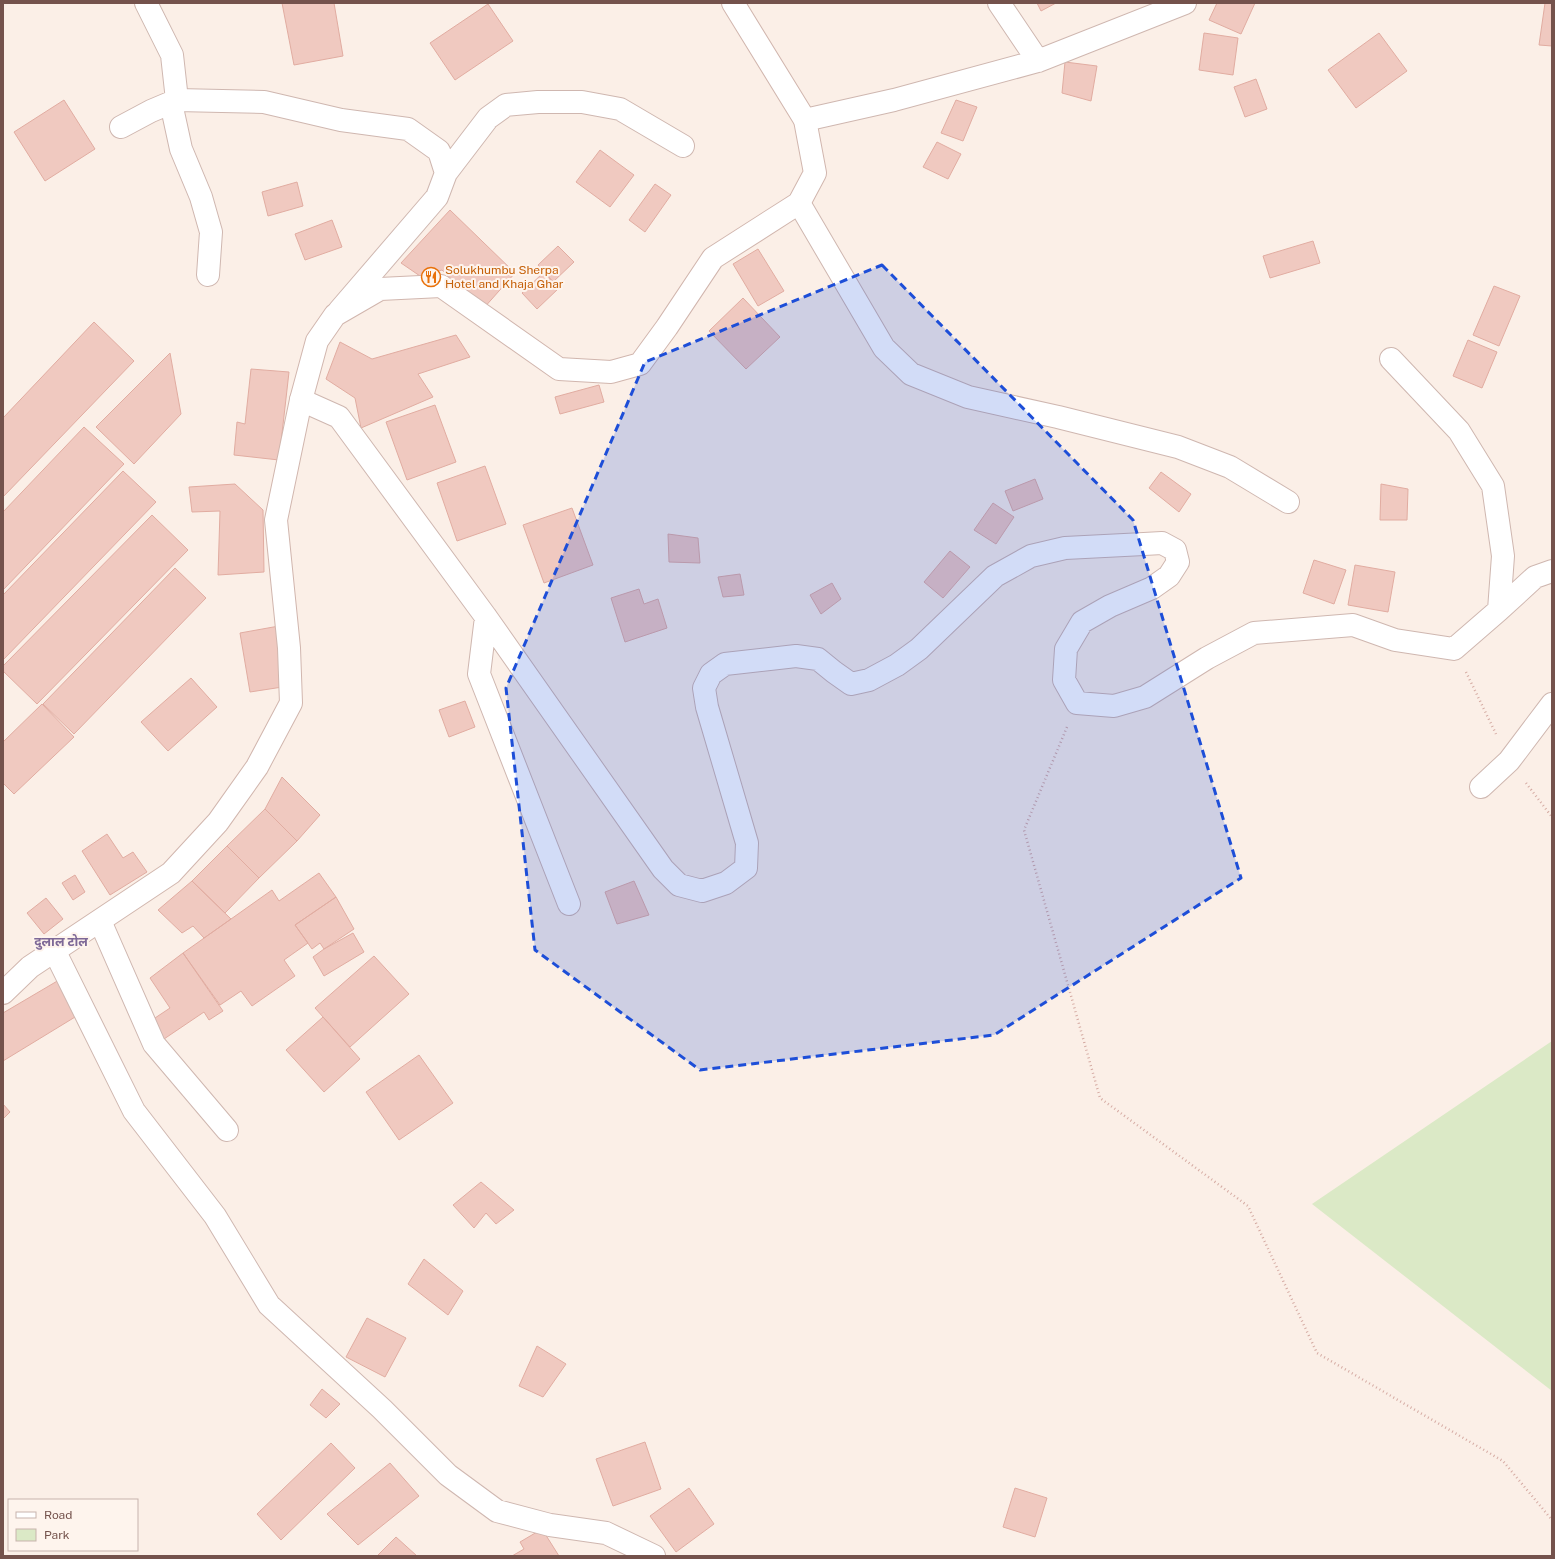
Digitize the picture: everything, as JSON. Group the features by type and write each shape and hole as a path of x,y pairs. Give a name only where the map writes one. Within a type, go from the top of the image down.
{"street":[{"path":"146,3 172,55 174,101 181,149 201,197 211,232 208,275"},
{"path":"335,315 380,289 441,286 559,370 611,372 640,364 668,327 713,258 799,203 816,173 805,120 733,3"},
{"path":"999,3 1038,61"},
{"path":"805,120 894,100 1038,61 1185,3"},
{"path":"121,127 174,101 264,102 341,120 408,129 439,151 446,173"},
{"path":"3,993 30,967 171,873 218,822 258,767 291,703 289,648 276,520 301,400 316,341 335,315 437,197 446,173 488,118 506,105 538,102 582,102 620,110 684,146"},
{"path":"799,203 884,348 911,374 968,397 1058,417 1178,447 1230,467 1288,502"},
{"path":"1392,359 1459,431 1493,486 1503,556 1499,610"},
{"path":"301,400 339,417 486,617 663,869 679,885 702,891 726,883 746,868 747,843 707,707 704,688 711,674 725,664 796,656 818,659 851,684 869,680 897,665 919,649 995,576 1031,556 1065,548 1162,543 1175,550 1178,562 1169,576 1152,588 1110,606 1082,622 1066,649 1064,680 1077,703 1114,706 1145,697 1207,658 1254,633 1353,625 1395,640 1454,649 1535,577 1552,572"},
{"path":"486,617 479,674 569,904"},
{"path":"1481,787 1509,760 1552,704"},
{"path":"100,921 154,1044 227,1130"},
{"path":"54,950 134,1111 215,1216 269,1305 382,1409 448,1474 497,1511 550,1525 606,1533 654,1556"}],"path":[{"path":"1077,703 1024,830 1100,1098 1248,1206 1317,1353 1503,1461 1552,1520"}],"highlighted area":[{"path":"882,265 1133,520 1241,878 994,1035 700,1070 535,950 506,688 645,362"}],"green space":[{"path":"1552,1041 1552,1391 1312,1204"}],"building":[{"path":"282,3 334,3 343,56 294,65"},
{"path":"1037,3 1056,3 1041,11"},
{"path":"1217,3 1255,3 1241,34 1209,20"},
{"path":"1545,3 1552,3 1552,46 1539,45"},
{"path":"488,4 513,41 455,80 430,43"},
{"path":"1204,33 1238,38 1233,75 1199,70"},
{"path":"1379,33 1407,71 1356,108 1328,70"},
{"path":"1065,62 1097,66 1091,101 1062,93"},
{"path":"1256,79 1267,109 1245,117 1234,87"},
{"path":"64,100 95,149 45,181 14,132"},
{"path":"956,100 977,107 963,141 941,133"},
{"path":"937,142 961,154 948,179 923,167"},
{"path":"600,150 634,175 610,207 576,182"},
{"path":"297,182 303,206 268,216 262,192"},
{"path":"655,184 671,195 645,232 629,220"},
{"path":"450,210 515,273 483,309 442,270 435,272 429,268 420,276 401,263"},
{"path":"332,220 342,247 305,260 295,234"},
{"path":"1313,241 1320,263 1270,278 1263,256"},
{"path":"558,246 574,262 553,282 538,265"},
{"path":"758,249 784,291 758,306 733,264"},
{"path":"544,272 559,288 537,309 522,293"},
{"path":"1494,286 1520,296 1499,346 1473,335"},
{"path":"743,298 780,337 746,369 709,331"},
{"path":"94,322 134,361 3,497 3,418"},
{"path":"456,335 470,357 418,374 433,397 361,428 355,398 326,379 340,342 372,359"},
{"path":"1468,340 1497,352 1482,388 1453,376"},
{"path":"170,353 181,414 134,464 96,427"},
{"path":"251,369 289,372 279,460 234,455 237,422 245,424"},
{"path":"599,385 604,402 560,414 555,397"},
{"path":"435,405 456,462 407,480 386,422"},
{"path":"84,427 124,464 3,590 3,512"},
{"path":"485,466 506,524 457,541 437,483"},
{"path":"123,471 156,502 3,660 3,595"},
{"path":"1161,472 1191,494 1179,512 1149,488"},
{"path":"1035,479 1043,499 1013,511 1005,491"},
{"path":"235,484 263,510 264,572 218,575 220,511 192,512 189,487"},
{"path":"1381,484 1408,489 1407,520 1380,520"},
{"path":"993,503 1014,517 996,544 974,530"},
{"path":"572,508 593,565 544,583 523,525"},
{"path":"152,515 188,550 37,704 3,671 3,666"},
{"path":"668,534 698,538 700,563 669,562"},
{"path":"950,551 970,567 943,598 924,582"},
{"path":"1314,560 1346,570 1334,604 1303,593"},
{"path":"1355,565 1395,572 1388,612 1348,605"},
{"path":"175,568 206,598 74,734 43,704"},
{"path":"740,574 744,595 723,597 718,577"},
{"path":"832,583 841,599 821,614 810,595"},
{"path":"639,589 644,604 658,599 667,628 625,642 611,598"},
{"path":"279,626 289,686 250,692 240,633"},
{"path":"191,678 217,707 168,751 141,722"},
{"path":"465,701 475,727 449,737 439,710"},
{"path":"42,704 74,737 14,794 3,783 3,742"},
{"path":"282,777 320,815 297,841 265,809"},
{"path":"265,809 297,841 259,878 227,846"},
{"path":"107,834 123,858 133,852 147,872 110,895 82,851"},
{"path":"227,846 259,878 225,913 192,881"},
{"path":"319,873 336,897 295,925 308,943 284,960 295,976 252,1006 241,991 220,1005 183,953 272,890 279,901"},
{"path":"75,875 85,892 73,900 62,883"},
{"path":"192,881 231,919 204,938 193,926 182,933 158,910"},
{"path":"634,881 649,915 617,924 605,892"},
{"path":"336,897 354,929 324,949 320,943 312,949 295,925"},
{"path":"46,898 63,919 44,934 27,913"},
{"path":"353,933 364,952 324,976 313,957 324,949"},
{"path":"183,953 223,1011 209,1020 204,1012 164,1039 152,1020 170,1008 150,978"},
{"path":"374,956 409,994 350,1047 315,1008"},
{"path":"59,980 80,1014 3,1061 3,1013"},
{"path":"323,1017 360,1059 324,1092 286,1050"},
{"path":"419,1055 453,1103 399,1140 366,1092"},
{"path":"3,1104 10,1112 3,1119"},
{"path":"481,1182 514,1210 496,1224 486,1213 474,1228 453,1205"},
{"path":"424,1259 463,1291 448,1315 408,1284"},
{"path":"367,1318 406,1338 385,1377 346,1357"},
{"path":"537,1346 566,1364 543,1397 519,1386"},
{"path":"322,1389 340,1404 326,1418 310,1405"},
{"path":"645,1442 661,1489 613,1506 596,1459"},
{"path":"331,1443 355,1468 281,1540 257,1514"},
{"path":"390,1463 419,1496 358,1545 327,1514"},
{"path":"689,1488 714,1524 676,1552 650,1516"},
{"path":"1015,1488 1047,1498 1035,1537 1003,1527"},
{"path":"542,1529 559,1556 512,1556 524,1549 520,1542"},
{"path":"396,1537 417,1556 377,1556"}],"place":[{"name":"Solukhumbu Sherpa Hotel and Khaja Ghar","path":"431,277"}],"district":[{"name":"दुलाल टोल","path":"61,941"}]}
